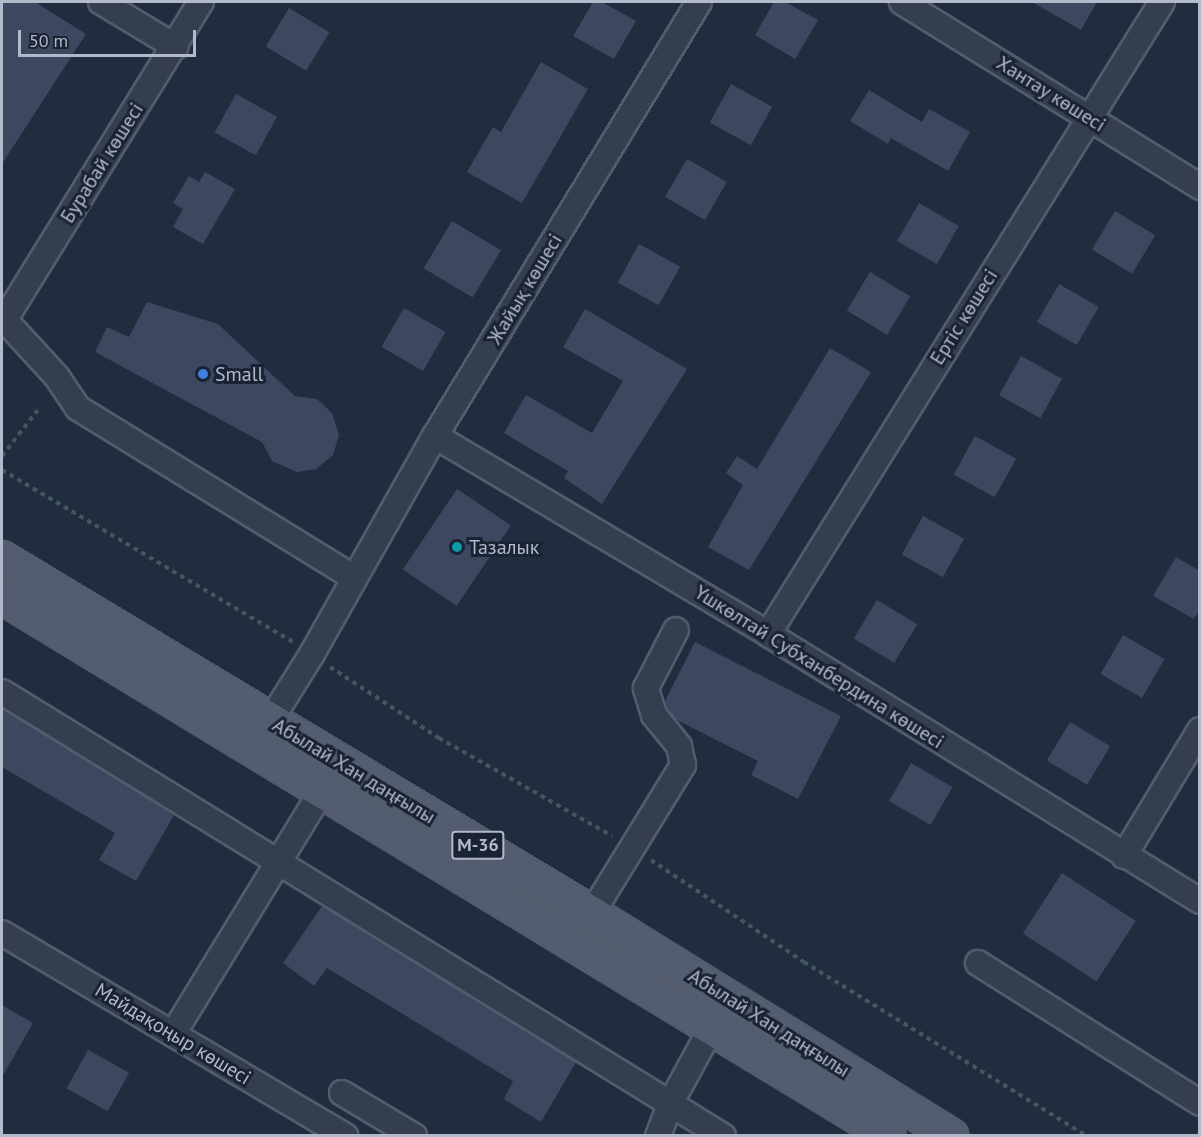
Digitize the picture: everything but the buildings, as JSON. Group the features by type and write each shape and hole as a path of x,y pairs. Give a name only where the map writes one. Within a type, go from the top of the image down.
{"main road":[{"name":"Абылай Хан даңғылы","path":"2,558 592,913 952,1136"},
{"name":"Абылай Хан даңғылы","path":"2,597 889,1136"}],"street":[{"path":"101,2 176,47"},
{"name":"Бурабай көшесі","path":"2,320 176,47 201,2"},
{"name":"Жайық көшесі","path":"270,721 312,654 435,436 699,2"},
{"name":"Хантау көшесі","path":"902,2 1200,187"},
{"name":"Ертіс көшесі","path":"768,634 1088,117 1162,2"},
{"path":"2,320 57,377 78,408 354,578"},
{"name":"Үшкөлтай Субханбердина көшесі","path":"435,436 768,634 1200,901"},
{"path":"592,913 683,765 679,746 654,715 646,688 676,630"},
{"path":"2,692 723,1136"},
{"path":"1124,856 1200,730"},
{"path":"173,1034 322,791"},
{"name":"Майдақоңыр көшесі","path":"2,933 345,1136"},
{"path":"978,963 1200,1102"},
{"path":"658,1136 670,1104 712,1027"},
{"path":"342,1093 414,1136"}],"path":[{"path":"2,456 38,410"},
{"path":"2,470 312,654 439,738 631,847 804,962 1087,1136"}],"place":[{"name":"Small","path":"203,374"},
{"name":"Тазалык","path":"457,547"}]}
